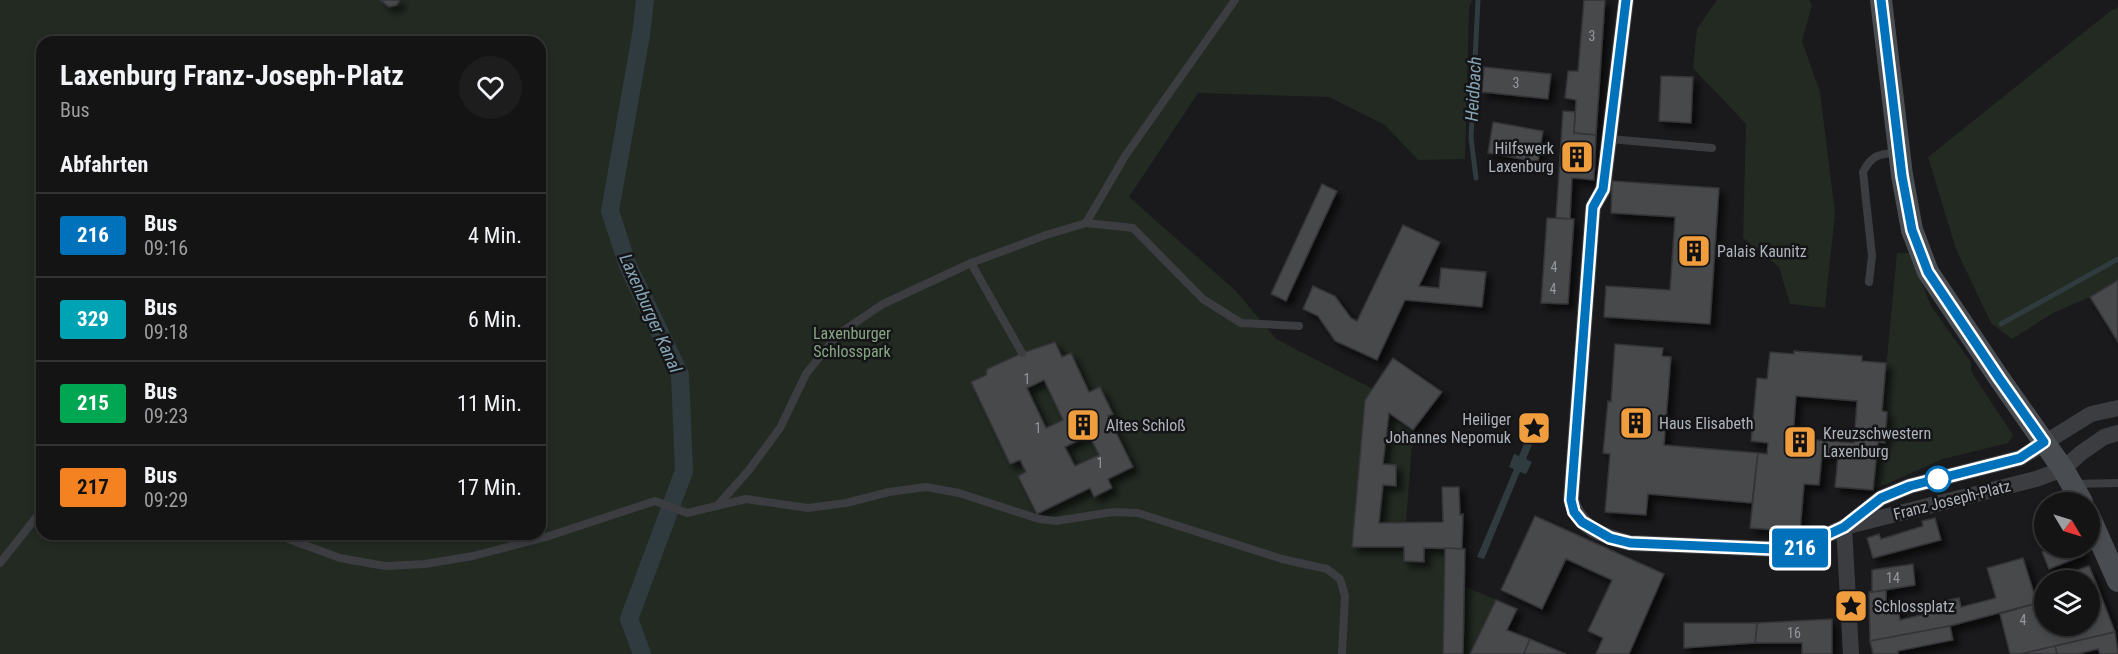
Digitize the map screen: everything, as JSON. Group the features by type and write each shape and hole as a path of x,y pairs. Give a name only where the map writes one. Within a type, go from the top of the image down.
{"main road":[{"path":"1882,1 1899,152 1912,230 1928,272 2072,485"},
{"path":"2100,540 2118,581"}],"street":[{"path":"1626,0 1603,189 1593,207 1571,500 1574,512 1582,522 1610,538 1630,543 1795,550 1844,527 1851,654"},
{"name":"Franz Joseph-Platz","path":"1844,527 1881,498 1910,486 2020,458 2091,414 2118,408"},
{"name":"Franz Joseph-Platz","path":"1844,527 2036,479 2072,485 2104,437 2118,433"}],"lane":[{"path":"1086,223 1125,156 1235,0"},
{"path":"1610,139 1712,147"},
{"path":"1869,282 1872,256 1863,172 1869,161 1880,154 1899,152"},
{"path":"718,506 749,470 780,428 806,375 837,335 884,304 971,263 1046,235 1086,223 1133,228 1203,299 1241,323 1299,326"},
{"path":"971,263 1022,353"},
{"path":"2072,485 2118,483"},
{"path":"546,537 655,501 687,513 746,499 808,508 926,487 959,493 1039,519 1056,521 1113,512 1138,513 1282,559 1327,569 1340,579 1345,596 1342,654"},
{"path":"0,562 36,517"},
{"path":"291,540 340,558 385,566 425,564 473,556 534,540"}],"green space":[{"name":"Laxenburger Schlosspark","path":"0,0 1472,0 1469,8 1465,159 1418,160 1385,125 1329,97 1198,93 1129,197 1236,291 1276,339 1373,389 1365,400 1352,547 1404,547 1404,561 1424,562 1424,548 1445,548 1443,654 0,654"},
{"path":"1717,0 1809,0 1812,5 1802,41 1820,92 1835,213 1825,308 1790,304 1779,267 1743,238 1746,124 1693,68 1697,29"},
{"path":"2118,7 2118,280 2090,297 2053,313 2012,339 1991,323 1956,249 1928,157"},
{"path":"1897,253 1910,253 1931,306 1970,361 1972,373 2013,435 2008,443 1943,459 1873,490 1878,442 1885,442 1887,412 1882,411"},
{"path":"1389,413 1413,430 1406,523 1379,523 1383,485 1396,486 1396,465 1383,464"},
{"path":"1464,586 1496,600 1470,654 1463,654"}],"shaded area":[{"path":"1531,427 1538,430 1526,459 1532,462 1526,474 1520,472 1484,559 1477,557 1514,469 1509,467 1514,454 1519,456"}],"building":[{"path":"380,0 400,0 397,5 389,7"},
{"path":"1584,0 1605,0 1596,135 1574,133 1576,100 1565,98 1568,71 1578,71"},
{"path":"1484,67 1551,74 1548,99 1482,92"},
{"path":"1661,76 1693,77 1691,123 1659,121"},
{"name":"Hilfswerk Laxenburg","path":"1563,111 1575,112 1574,133 1596,135 1594,180 1572,178 1570,219 1556,218"},
{"path":"1493,122 1543,131 1538,162 1488,153"},
{"name":"Palais Kaunitz","path":"1612,181 1719,188 1710,324 1604,317 1606,286 1670,290 1675,217 1611,213"},
{"path":"1322,184 1337,191 1286,301 1271,294"},
{"path":"1547,218 1574,219 1568,304 1541,303"},
{"path":"1403,225 1440,242 1419,286 1439,288 1441,268 1486,272 1482,307 1405,300 1377,360 1335,341 1318,316 1303,309 1313,286 1335,296 1351,318 1357,321"},
{"path":"2118,280 2118,342 2090,297"},
{"name":"Altes Schloß","path":"1055,342 1062,357 1071,353 1089,392 1100,387 1113,414 1108,416 1133,467 1108,479 1112,488 1094,497 1090,488 1037,514 1018,476 1026,472 1020,460 1010,464 971,382 986,375 987,369 1022,353","holes":["1044,380 1063,420 1046,428 1027,388","1089,435 1099,455 1075,466 1065,447"]},
{"name":"Haus Elisabeth","path":"1615,344 1663,348 1662,356 1671,357 1664,445 1758,453 1752,503 1648,494 1646,515 1605,512 1610,454 1603,453 1608,401 1611,402"},
{"name":"Kreuzschwestern Laxenburg","path":"1794,351 1862,356 1862,361 1886,363 1882,411 1887,412 1885,443 1878,442 1873,490 1835,487 1838,456 1822,455 1819,485 1804,484 1800,532 1750,528 1758,453 1767,454 1768,443 1751,441 1757,378 1767,379 1770,352 1794,354","holes":["1796,396 1857,401 1854,443 1793,438"]},
{"path":"1393,358 1442,392 1413,430 1389,413 1383,464 1396,465 1396,486 1383,485 1379,523 1443,522 1442,487 1459,487 1460,515 1463,514 1462,549 1424,548 1424,562 1404,561 1404,547 1352,547 1365,400"},
{"path":"1535,516 1664,574 1629,654 1596,654 1603,638 1588,631 1612,580 1566,559 1542,609 1501,590"},
{"path":"1935,518 1941,540 1873,558 1867,538 1879,534 1881,539 1923,526 1922,521"},
{"path":"1445,548 1465,549 1463,654 1443,654"},
{"path":"2023,558 2034,593 2034,604 1950,626 1870,641 1869,592 1886,590 1886,602 1897,601 1900,620 1925,614 1923,605 1959,598 1961,607 1996,598 1987,568"},
{"path":"2044,558 2076,558 2049,569"},
{"path":"1913,564 1915,585 1872,592 1872,570"},
{"path":"2089,566 2091,570 2078,570"},
{"path":"2100,593 2115,632 2100,636"},
{"path":"1496,600 1517,609 1507,630 1530,639 1524,654 1470,654"},
{"path":"2034,604 2034,636 2098,636 2021,654 2010,654 2000,614"},
{"path":"1832,619 1832,654 1802,654 1802,643 1755,643 1757,623"},
{"path":"1684,623 1757,623 1755,643 1684,648"},
{"path":"1950,626 1953,640 1898,651 1898,654 1873,654 1870,641"},
{"path":"2115,632 2118,654 2100,654 2098,649 2078,654 2057,654 2055,646"},
{"path":"1530,639 1566,654 1524,654"},
{"path":"2055,646 2057,654 2021,654"}],"waterway":[{"name":"Laxenburger Kanal","path":"642,654 629,619 684,471 680,375 628,266 610,211 645,0"},
{"name":"Heidbach","path":"1476,178 1471,138 1478,0"},
{"path":"2001,324 2118,259"}],"bus line":[{"name":"216","path":"1626,0 1603,189 1593,207 1571,500 1574,512 1582,522 1596,532 1630,543 1795,550 1844,527 1881,498 1910,486 2020,458 2044,442 1928,272 1912,230 1902,176 1881,0"}],"place":[{"name":"Hilfswerk Laxenburg","path":"1577,157"},
{"name":"Palais Kaunitz","path":"1694,251"},
{"name":"Haus Elisabeth","path":"1636,423"},
{"name":"Altes Schloß","path":"1083,425"},
{"name":"Heiliger Johannes Nepomuk","path":"1534,428"},
{"name":"Kreuzschwestern Laxenburg","path":"1800,442"},
{"name":"Schlossplatz","path":"1851,606"}]}
